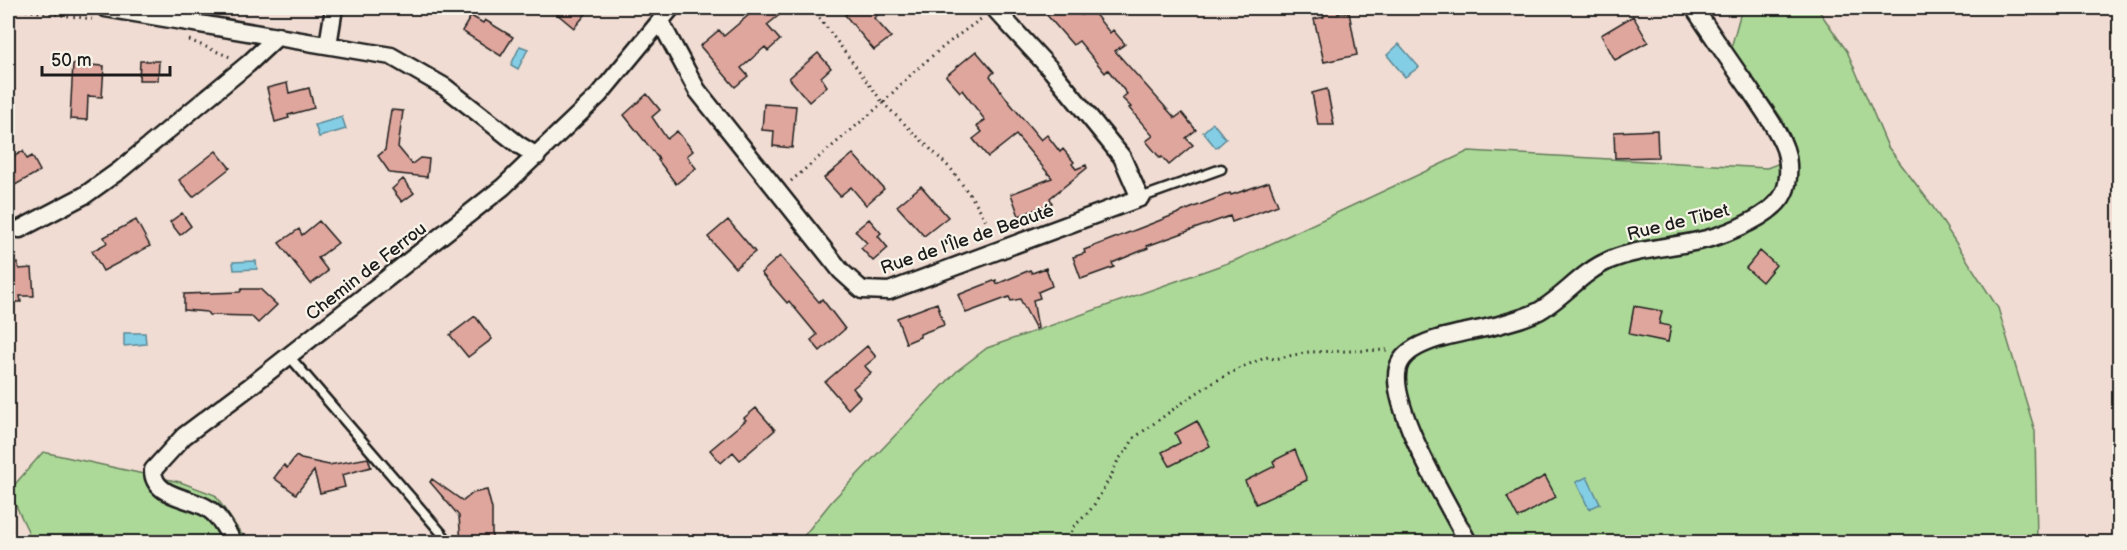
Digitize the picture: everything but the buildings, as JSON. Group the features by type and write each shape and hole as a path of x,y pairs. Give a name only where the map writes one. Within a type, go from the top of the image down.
{"street":[{"path":"105,8 391,56 445,87 519,145 537,156"},
{"path":"328,45 334,8"},
{"path":"994,8 1052,70 1122,157 1140,198"},
{"name":"Rue de Tibet","path":"1415,346 1502,324 1543,309 1579,278 1610,260 1709,238 1740,227 1780,200 1787,184 1788,167 1785,149 1776,129 1694,8"},
{"name":"Rue de l'Île de Beauté","path":"666,14 697,90 841,271 862,290 889,291 1140,198"},
{"name":"Chemin de Ferrou","path":"233,543 218,517 201,505 165,492 157,484 153,472 184,436 465,218 537,156 598,95 666,14"},
{"path":"14,232 85,195 120,170 278,36"},
{"path":"1415,346 1401,359 1396,376 1397,388 1419,447 1468,543"}],"lane":[{"path":"1140,198 1221,169"},
{"path":"289,356 444,536"}],"path":[{"path":"812,8 883,103 951,169 978,206 1000,250"},
{"path":"778,193 883,103 901,83 955,37 994,8"},
{"path":"1067,543 1071,539 1072,528 1096,502 1118,460 1134,438 1210,383 1245,365 1268,357 1274,359 1326,351 1381,351 1415,346"}],"green space":[{"path":"1742,8 1817,8 1847,51 1888,147 1931,204 1998,308 2035,431 2037,542 799,542 832,501 958,370 987,348 1236,260 1469,151 1767,168 1793,158 1783,120 1731,48"},
{"path":"43,452 180,482 215,495 247,542 26,542 28,531 9,491"}],"water":[{"path":"1399,44 1419,67 1405,77 1387,55"},
{"path":"520,46 528,49 518,69 511,65"},
{"path":"342,117 346,129 319,137 315,125"},
{"path":"1213,123 1226,139 1216,148 1203,132"},
{"path":"256,261 257,269 234,270 233,262"},
{"path":"124,333 145,333 146,344 124,346"},
{"path":"1587,477 1600,504 1589,509 1576,482"}]}
